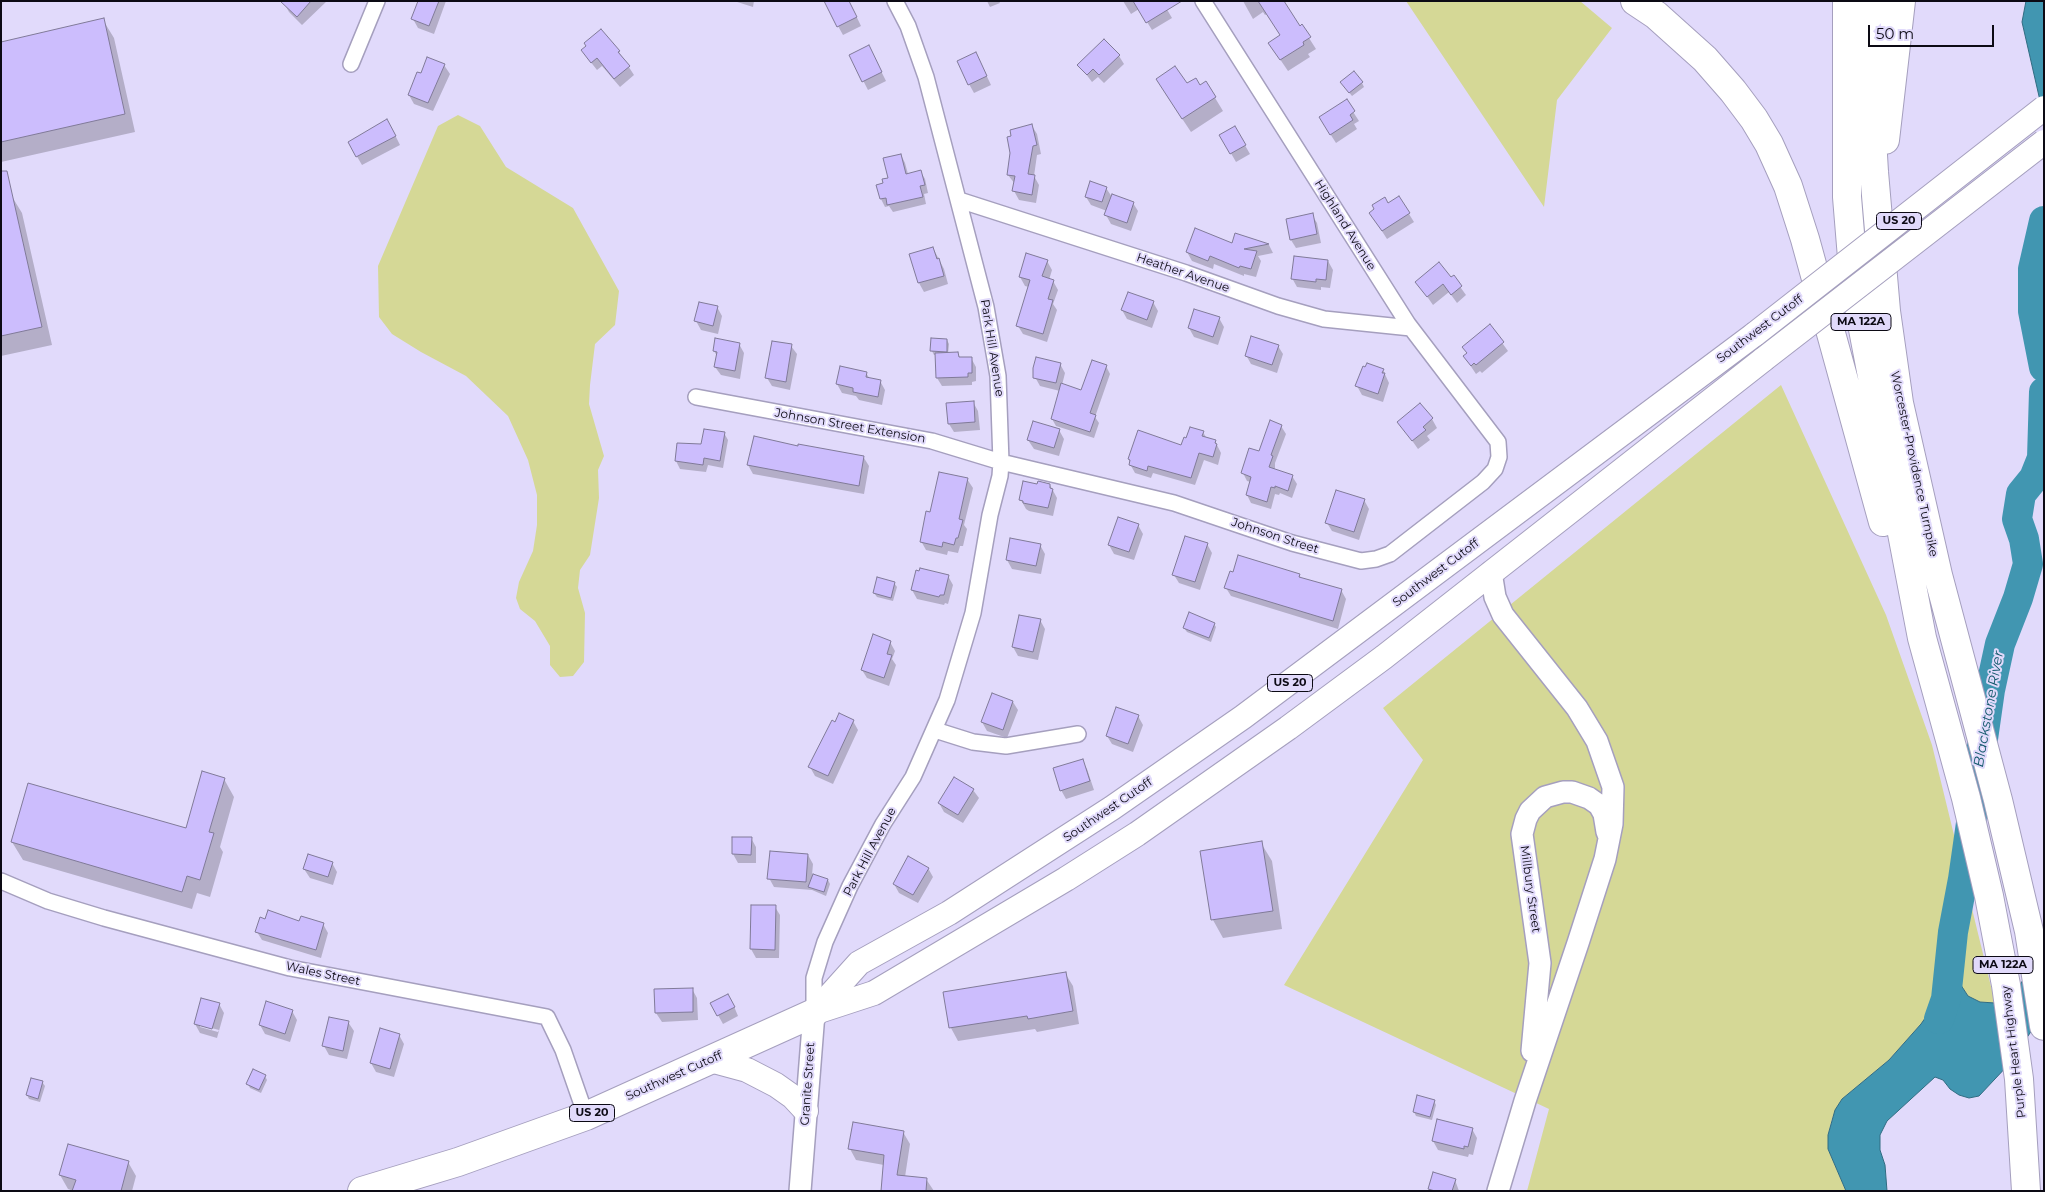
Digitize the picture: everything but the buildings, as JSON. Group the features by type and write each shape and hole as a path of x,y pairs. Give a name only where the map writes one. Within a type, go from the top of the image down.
{"highway":[{"path":"1635,1 1656,15 1706,59 1743,105 1769,144 1788,186 1805,239 1891,552 1922,638"},
{"name":"Worcester-Providence Turnpike","path":"1847,1 1847,197 1854,282 1922,638 1966,798"},
{"name":"Worcester-Providence Turnpike","path":"1873,1 1870,104 1874,172 1886,311 1900,403 1918,489 1998,800 2029,931 2044,1026"},
{"path":"1874,172 1886,135 1900,1"},
{"name":"Purple Heart Highway","path":"1966,798 1989,896 2015,1040 2024,1135 2026,1191"},
{"name":"Southwest Cutoff","path":"362,1191 458,1162 586,1116 814,1013"}],"main road":[{"name":"Southwest Cutoff","path":"814,1013 859,963 949,914 1112,808 1243,717 1755,334 2044,108"},
{"name":"Southwest Cutoff","path":"814,1013 874,993 1066,879 1137,834 1288,728 1360,675 2044,142"},
{"name":"Millbury Street","path":"1491,572 1495,597 1504,615 1577,708 1597,741 1613,787 1612,824 1605,859 1525,1101 1498,1191"},
{"path":"1156,778 1178,805"},
{"name":"Millbury Street","path":"1525,1101 1535,1033 1540,963 1522,834 1526,819 1537,804 1554,794 1572,792 1589,798 1598,805 1608,825 1605,859"},
{"name":"Granite Street","path":"800,1191 814,1013"},
{"path":"710,1060 747,1070 776,1085 793,1097 806,1111"}],"street":[{"path":"351,64 377,1"},
{"name":"Park Hill Avenue","path":"814,978 825,942 850,886 883,824 913,778 947,700 973,613 990,515 1000,476 1000,395 995,353 980,280 926,77 908,26 895,1"},
{"name":"Highland Avenue","path":"1203,1 1411,328 1498,442"},
{"name":"Heather Avenue","path":"959,200 1186,273 1278,306 1324,319 1411,328"},
{"name":"Johnson Street Extension","path":"696,398 932,441 1001,462"},
{"name":"Johnson Street","path":"1001,462 1174,502 1292,543 1360,561 1376,559 1390,554 1483,482 1495,469 1500,457 1498,442"},
{"path":"935,730 973,742 1006,746 1078,734"},
{"name":"Wales Street","path":"1,881 48,901 290,968 547,1017 563,1050 586,1116"},
{"name":"Granite Street","path":"814,978 814,1013"}],"green space":[{"path":"1406,1 1580,1 1612,28 1557,100 1544,207"},
{"path":"458,115 480,126 506,167 573,208 619,291 615,325 595,344 590,385 589,404 604,456 598,470 599,498 590,555 580,570 578,588 585,613 584,662 573,676 560,677 550,665 550,646 535,621 520,609 516,598 519,582 533,551 537,525 537,495 528,460 508,416 466,376 392,334 379,317 378,266 438,126"},
{"path":"1781,385 1886,615 1932,745 1995,1003 1980,1002 1968,996 1957,979 1940,981 1937,984 1932,1008 1921,1024 1889,1060 1842,1099 1832,1119 1828,1135 1828,1149 1846,1191 1527,1191 1549,1109 1284,985 1423,760 1383,708"}],"water":[{"path":"2026,1 2044,1 2044,118 2022,22"},
{"path":"1957,979 1968,996 1980,1002 1995,1003 2013,995 2023,980 2044,1012 2010,1063 1979,1096 1969,1098 1959,1095 1950,1089 1943,1080 1935,1077 1887,1121 1880,1135 1880,1150 1885,1165 1887,1191 1846,1191 1828,1149 1828,1135 1835,1110 1842,1099 1889,1060 1921,1024 1932,1008 1937,984 1940,981"}],"waterway":[{"name":"Blackstone River","path":"2044,221 2033,269 2033,311 2044,367"},
{"name":"Blackstone River","path":"1939,1019 1946,999 1953,932 1963,879 1990,690 2000,644 2018,598 2028,564 2024,539 2017,519 2021,494 2034,478 2042,458 2044,392"}]}
